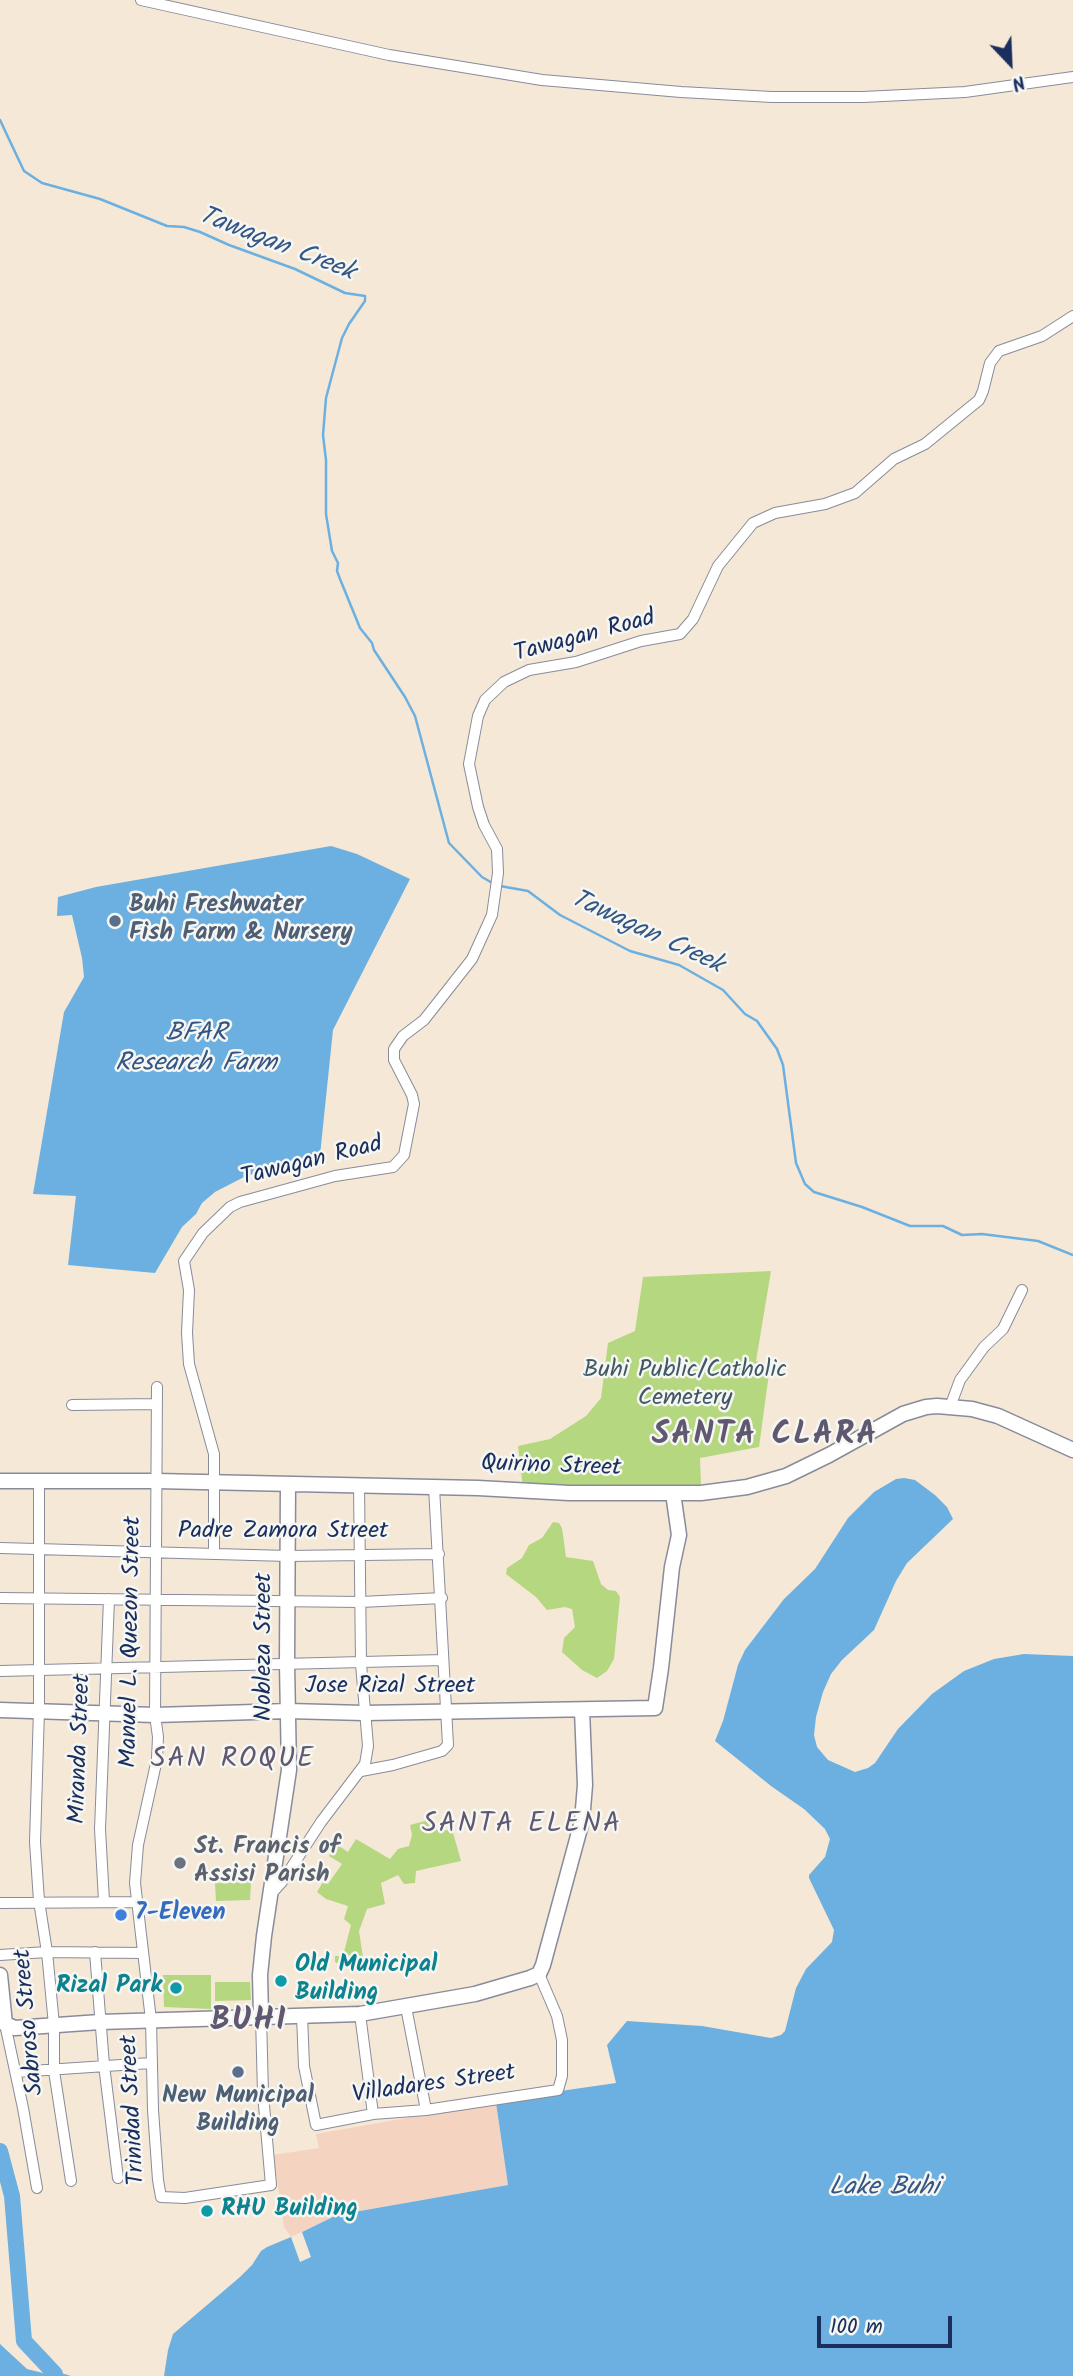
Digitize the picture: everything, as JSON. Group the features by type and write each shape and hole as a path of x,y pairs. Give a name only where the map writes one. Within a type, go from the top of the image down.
{"street":[{"path":"141,0 389,55 542,80 681,92 772,97 863,97 965,92 1073,77"},
{"name":"Tawagan Road","path":"214,1554 214,1454 189,1364 189,1290 183,1266 187,1253 210,1226 240,1202 335,1176 393,1167 404,1155 414,1104 412,1094 394,1059 394,1049 403,1037 424,1020 475,955 492,915 498,873 496,849 478,807 469,764 478,716 488,696 504,682 528,670 576,662 640,641 675,636 684,632 718,566 753,523 775,513 825,504 855,494 894,459 925,444 979,400 990,363 999,351 1042,336 1073,316"},
{"path":"950,1407 960,1380 984,1347 1003,1329 1022,1290"},
{"name":"Manuel L. Quezon Street","path":"151,2020 136,1902 138,1845 157,1759 158,1737 155,1715 157,1387"},
{"path":"72,1405 157,1404"},
{"name":"Quirino Street","path":"0,1481 359,1485 569,1493 728,1490 775,1480 818,1461 903,1414 926,1407 972,1409 998,1416 1073,1450"},
{"name":"Sabroso Street","path":"40,1482 39,1710 35,1842 39,1901 54,2025 54,2071 71,2181"},
{"name":"Nobleza Street","path":"161,2197 185,2198 271,2185 263,2094 261,1959 289,1770 288,1484"},
{"path":"272,1894 365,1764 368,1746 363,1713 361,1664 359,1485"},
{"path":"361,1771 442,1751 448,1741 434,1487"},
{"name":"Jose Rizal Street","path":"0,1710 155,1715 288,1711 363,1713 654,1708 662,1668 672,1567 679,1535 673,1493"},
{"name":"Padre Zamora Street","path":"0,1548 288,1556 439,1554"},
{"path":"0,1598 360,1602 442,1598"},
{"name":"Miranda Street","path":"104,1901 100,1829 110,1599"},
{"path":"0,1671 443,1660"},
{"path":"5,2024 15,2028 100,2022 360,2014 475,1994 539,1974 583,1821 585,1785 582,1710"},
{"path":"0,1903 136,1902"},
{"path":"0,1955 47,1952 142,1953"},
{"path":"95,1952 104,2065 118,2178"},
{"name":"Villadares Street","path":"303,2015 304,2066 316,2125 373,2114 558,2090 562,2076 562,2040 557,2016 539,1974"},
{"path":"0,1975 5,2024 37,2188"},
{"path":"406,2007 426,2109"},
{"path":"360,2014 373,2114"},
{"name":"Trinidad Street","path":"151,2020 151,2063 161,2197"},
{"path":"16,2073 151,2063"}],"shaded area":[{"path":"502,2101 496,2104 508,2185 337,2215 291,2237 284,2227 273,2155 319,2148 316,2134"}],"green space":[{"name":"Buhi Public/Catholic Cemetery","path":"771,1271 756,1361 770,1366 759,1447 700,1458 701,1486 606,1490 523,1488 518,1446 550,1439 586,1416 601,1398 608,1343 635,1331 643,1277"},
{"path":"553,1522 559,1523 562,1528 566,1557 593,1561 601,1584 608,1590 616,1591 620,1597 614,1659 607,1671 597,1678 582,1670 562,1652 564,1638 575,1627 572,1609 565,1607 547,1610 536,1597 506,1574 507,1568 522,1558 529,1545 542,1538"},
{"path":"429,1820 439,1832 452,1829 461,1861 416,1871 415,1883 404,1884 398,1875 381,1883 385,1904 367,1909 359,1931 364,1964 348,1969 335,1962 335,1956 343,1956 351,1925 344,1919 348,1906 326,1899 317,1892 323,1882 328,1884 342,1864 329,1856 336,1844 348,1852 356,1839 390,1859 398,1849 409,1846 412,1835 410,1825"},
{"path":"251,1882 250,1900 216,1901 215,1883"},
{"path":"163,1975 211,1975 211,2009 164,2007"},
{"path":"215,1982 250,1982 251,2000 215,2001"}],"water":[{"name":"BFAR Research Farm","path":"331,846 357,854 410,879 333,1030 320,1155 246,1176 215,1192 182,1227 155,1273 68,1265 76,1196 33,1194 64,1012 84,977 72,915 57,916 58,897 96,887"},
{"name":"Lake Buhi","path":"896,1479 915,1480 935,1495 947,1507 953,1519 907,1563 874,1630 831,1674 816,1717 814,1735 817,1747 828,1760 855,1772 875,1763 898,1729 932,1694 964,1671 994,1659 1024,1654 1073,1656 1073,2376 164,2376 173,2334 240,2277 267,2247 291,2237 300,2262 311,2257 302,2232 337,2215 508,2185 496,2103 616,2083 607,2045 627,2021 702,2026 771,2038 785,2031 796,1988 806,1969 832,1942 834,1930 809,1878 825,1857 830,1839 825,1829 804,1809 715,1741 745,1650 784,1599 815,1569 848,1518 874,1492"},
{"path":"0,2344 27,2369 71,2376 0,2376"}],"waterway":[{"name":"Tawagan Creek","path":"0,120 24,171 42,183 100,199 167,226 200,232 295,269 345,293 365,296 365,301 342,338 326,398 323,435 326,514 332,551 338,563 337,571 360,628 372,643 415,716 449,843 482,877 494,884"},
{"name":"Tawagan Creek","path":"500,886 528,891 560,915 630,951 679,965 723,990 745,1014 757,1021 777,1049 783,1065 796,1163 805,1184 814,1192 910,1226 943,1226 962,1235 982,1234 1038,1241 1073,1255"},
{"path":"0,2151 12,2196 24,2341 55,2374"}],"place":[{"name":"Buhi Freshwater Fish Farm & Nursery","path":"115,921"},
{"name":"St. Francis of Assisi Parish","path":"180,1863"},
{"name":"7-Eleven","path":"121,1915"},
{"name":"Old Municipal Building","path":"281,1981"},
{"name":"Rizal Park","path":"176,1988"},
{"name":"New Municipal Building","path":"238,2072"},
{"name":"RHU Building","path":"207,2211"}],"district":[{"name":"SANTA CLARA","path":"765,1438"},
{"name":"SAN ROQUE","path":"233,1761"},
{"name":"SANTA ELENA","path":"522,1826"},
{"name":"BUHI","path":"249,2024"}]}
